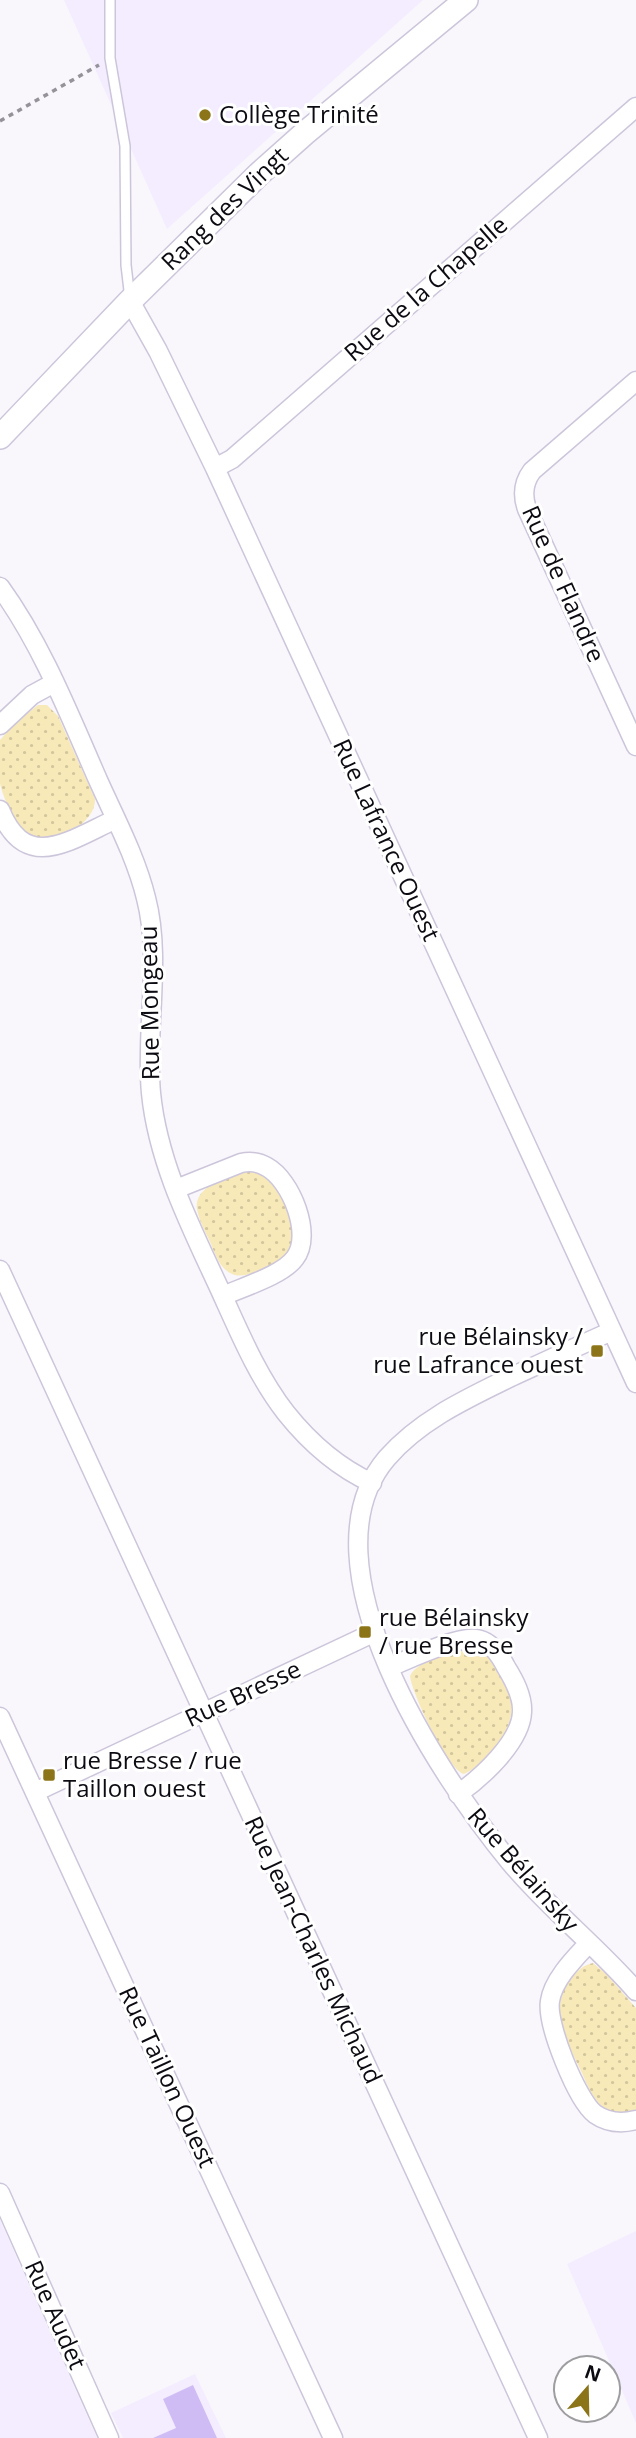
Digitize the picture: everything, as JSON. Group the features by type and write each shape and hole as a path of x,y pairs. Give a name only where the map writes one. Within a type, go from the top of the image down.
{"street":[{"name":"Rang des Vingt","path":"0,437 130,301 229,203 296,141 466,0"},
{"name":"Rue de la Chapelle","path":"215,468 232,459 636,107"},
{"name":"Rue Lafrance Ouest","path":"130,301 158,351 215,468 636,1383"},
{"name":"Rue de Flandre","path":"635,384 532,471 523,492 527,509 636,746"},
{"name":"Rue Mongeau","path":"0,587 19,614 54,683 138,874 148,910 152,947 150,1090 160,1142 176,1189 252,1358 271,1392 315,1446 353,1475 372,1483"},
{"path":"0,725 32,695 54,683"},
{"path":"0,810 8,829 16,838 38,847 55,845 116,819"},
{"path":"176,1189 241,1163 252,1162 262,1164 276,1174 294,1204 303,1238 294,1260 281,1270 223,1296"},
{"name":"Rue Jean-Charles Michaud","path":"0,1270 538,2438"},
{"name":"Rue Bélainsky","path":"612,1331 481,1392 432,1418 404,1440 389,1456 372,1483 360,1520 359,1553 363,1591 375,1632 424,1737 458,1794 511,1864 549,1906 636,1992"},
{"name":"Rue Bresse","path":"35,1791 375,1632"},
{"name":"Rue Bélainsky","path":"390,1667 439,1648 472,1639 488,1643 505,1664 520,1697 522,1710 519,1727 494,1762 473,1784 458,1794"},
{"name":"Rue Taillon Ouest","path":"0,1717 333,2438"},
{"name":"Rue Bélainsky","path":"589,1944 575,1958 553,1990 549,2008 551,2020 562,2055 587,2105 596,2115 607,2121 620,2123 636,2120"},
{"name":"Rue Audet","path":"0,2193 109,2438"}],"lane":[{"path":"110,0 110,58 125,146 126,265 130,301"}],"path":[{"path":"0,121 110,58"}],"shaded area":[{"name":"Collège Trinité","path":"64,0 423,0 167,229"},
{"path":"38,705 47,705 58,716 95,799 93,809 79,826 45,838 33,837 20,828 9,809 0,783 0,740 15,723"},
{"path":"249,1172 267,1177 280,1193 292,1224 293,1244 290,1252 280,1261 241,1276 224,1269 216,1257 199,1218 197,1201 207,1188 215,1183"},
{"path":"474,1648 487,1655 495,1665 509,1693 512,1710 510,1721 499,1743 482,1762 464,1774 449,1760 440,1746 424,1714 410,1676 414,1670 429,1661"},
{"path":"593,1963 636,2008 636,2110 629,2112 609,2111 596,2099 570,2049 562,2025 560,2002 564,1990 578,1971"},
{"path":"0,2220 97,2438 0,2438"},
{"path":"636,2231 636,2423 622,2391 622,2354 606,2354 567,2264"},
{"path":"195,2374 226,2438 123,2438 111,2413"}],"building":[{"path":"193,2385 217,2438 153,2438 176,2428 163,2399"}],"place":[{"name":"Collège Trinité","path":"205,115"},
{"name":"rue Bélainsky / rue Lafrance ouest","path":"597,1351"},
{"name":"rue Bélainsky / rue Bresse","path":"365,1632"},
{"name":"rue Bresse / rue Taillon ouest","path":"49,1775"}]}
